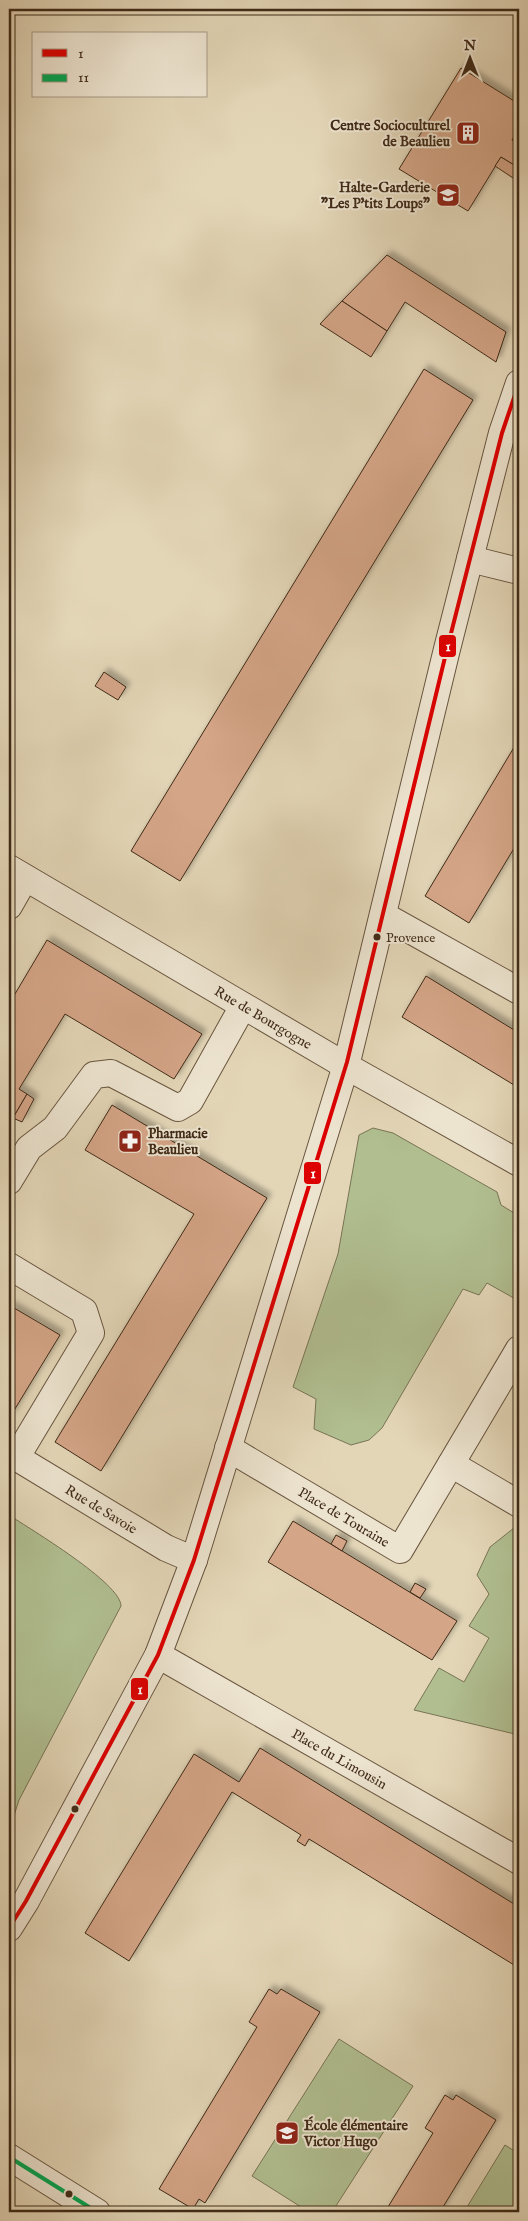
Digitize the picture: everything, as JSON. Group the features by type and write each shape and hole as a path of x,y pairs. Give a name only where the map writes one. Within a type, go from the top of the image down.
{"street":[{"path":"9,1928 26,1901 158,1655 194,1560 346,1066 446,649 502,433 519,383"},
{"path":"470,559 519,571"},
{"path":"9,906 17,873"},
{"name":"Rue de Bourgogne","path":"17,873 76,905 346,1066 519,1163"},
{"path":"383,915 519,991"},
{"path":"9,1181 29,1148 56,1128 94,1075 111,1073 178,1108 190,1101 243,1006"},
{"path":"9,1266 84,1311 91,1334 13,1455"},
{"name":"Place de Touraine","path":"228,1448 400,1550 519,1349"},
{"name":"Rue de Savoie","path":"13,1455 166,1548 194,1560"},
{"path":"451,1464 519,1504"},
{"name":"Place du Limousin","path":"158,1655 519,1861"},
{"path":"9,2157 97,2212"}],"green space":[{"path":"373,1128 393,1133 497,1192 501,1205 519,1216 519,1301 487,1283 479,1295 463,1289 382,1428 369,1440 351,1445 314,1429 316,1399 293,1387 338,1254 359,1135"},
{"path":"9,1515 91,1571 117,1596 121,1606 19,1800 9,1831"},
{"path":"519,1524 519,1735 414,1710 439,1668 464,1682 489,1638 469,1626 489,1594 477,1575 490,1547"},
{"path":"339,2039 413,2086 332,2212 309,2212 252,2176"},
{"path":"505,2145 519,2154 519,2212 464,2212"}],"building":[{"name":"Centre Socioculturel de Beaulieu","path":"461,68 519,104 519,127 512,140 519,144 519,168 501,157 468,211 399,169"},
{"path":"501,157 519,168 519,182 495,166"},
{"path":"387,255 506,332 496,362 405,302 387,331 342,301"},
{"path":"342,301 387,331 371,357 320,324"},
{"path":"424,369 473,400 180,881 131,851"},
{"path":"104,672 126,687 118,700 95,686"},
{"path":"519,739 519,840 469,923 425,896"},
{"path":"47,940 202,1034 174,1079 65,1014 19,1089 27,1094 13,1118 9,1115 9,1004"},
{"path":"426,976 519,1033 519,1088 402,1017"},
{"path":"27,1094 34,1099 22,1122 13,1118"},
{"path":"112,1105 267,1198 101,1471 55,1442 194,1214 85,1150"},
{"path":"9,1305 60,1335 10,1417 9,1416"},
{"path":"293,1521 457,1621 432,1660 268,1562"},
{"path":"336,1535 347,1541 342,1551 331,1544"},
{"path":"415,1583 426,1589 420,1598 410,1592"},
{"path":"260,1748 519,1907 519,1968 309,1839 305,1846 297,1841 301,1835 232,1792 129,1961 85,1933 194,1754 239,1782"},
{"path":"269,1989 277,1994 281,1989 320,2012 205,2203 199,2199 193,2209 159,2189 257,2027 249,2022"},
{"path":"445,2095 453,2100 456,2095 496,2120 440,2212 385,2212 433,2133 425,2128"}],"transit line":[{"name":"1","path":"9,1928 26,1901 158,1655 194,1560 347,1062 447,649 502,433 519,383"},
{"name":"11","path":"9,2157 97,2212"}],"place":[{"name":"Centre Socioculturel de Beaulieu","path":"468,133"},
{"name":"Halte-Garderie \"Les P'tits Loups\"","path":"448,195"},
{"name":"Provence","path":"377,937"},
{"name":"Pharmacie Beaulieu","path":"130,1141"},
{"name":"École élémentaire Victor Hugo","path":"287,2133"}]}
